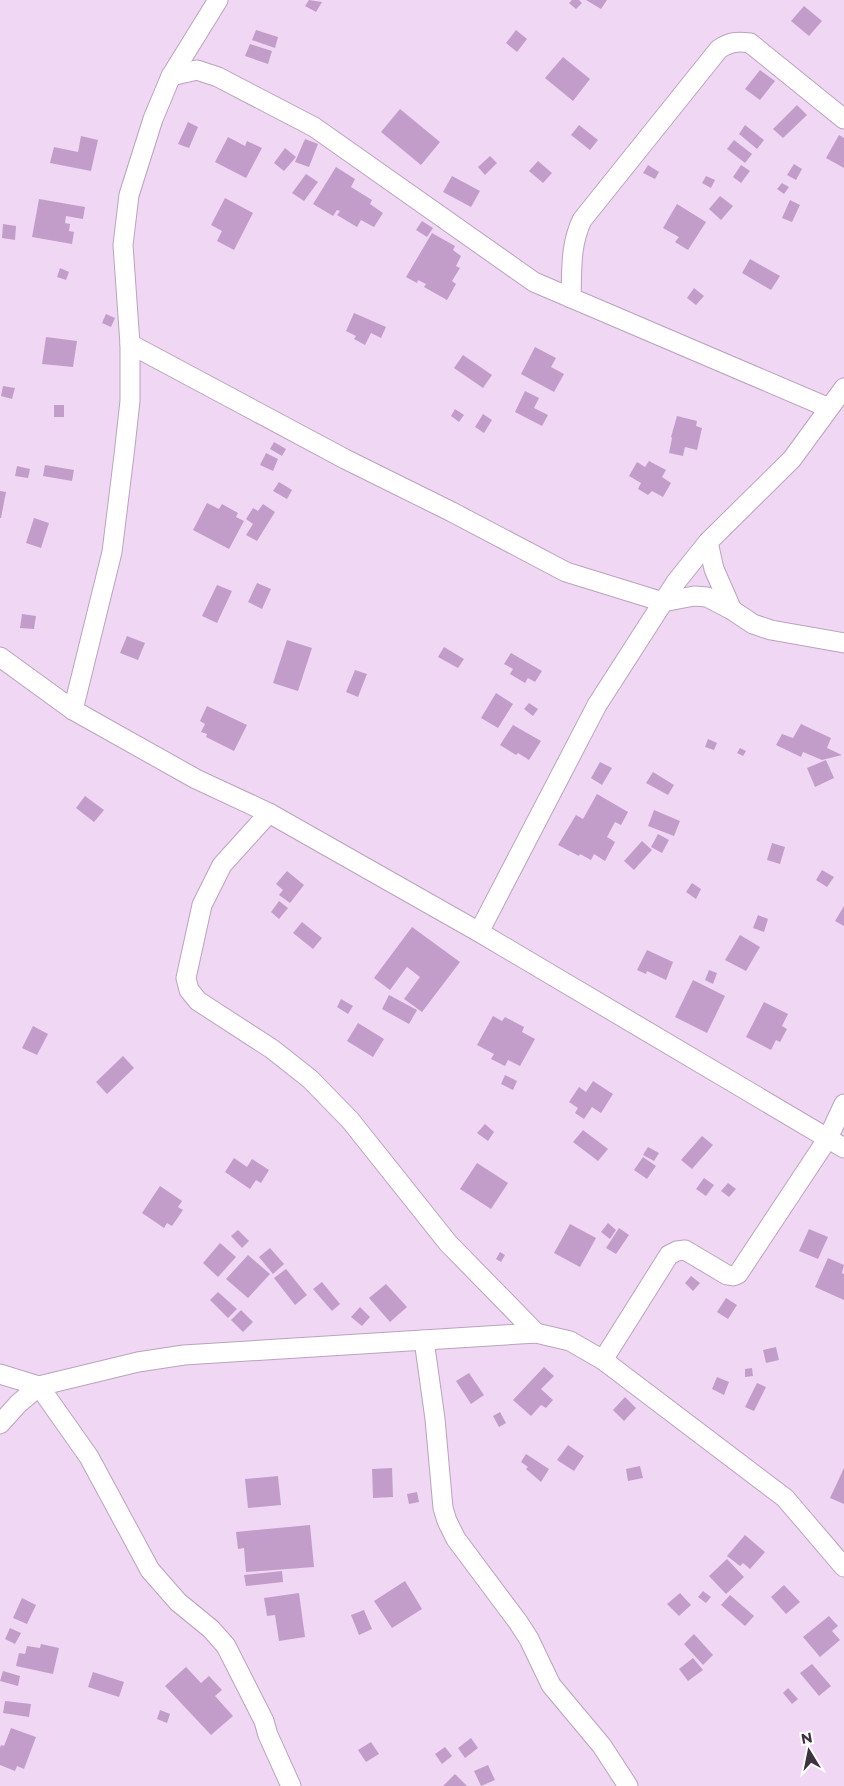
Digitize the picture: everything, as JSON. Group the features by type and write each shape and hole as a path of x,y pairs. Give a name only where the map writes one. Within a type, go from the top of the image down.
{"street":[{"path":"73,710 112,552 130,401 130,344 123,245 129,195 153,119 172,76 218,0"},
{"path":"571,298 573,244 582,220 718,50 728,43 739,41 750,43 844,119"},
{"path":"172,76 197,70 218,77 314,127 534,282 829,408"},
{"path":"130,344 345,459 435,503 566,572 663,602 694,596 707,597 753,624 771,630 844,642"},
{"path":"479,932 597,705 676,582 708,542 792,459 844,388"},
{"path":"708,542 714,569 732,610"},
{"path":"0,657 73,710 196,779 269,813 479,932 844,1148"},
{"path":"269,813 222,865 202,905 186,978 189,990 198,1001 272,1049 310,1079 350,1120 448,1243 536,1333"},
{"path":"603,1360 669,1255 685,1250 727,1275 733,1276 738,1274 828,1138 844,1104"},
{"path":"0,1424 18,1404 39,1386 138,1362 184,1355 536,1333 570,1341 603,1360 785,1498 844,1567"},
{"path":"424,1340 447,1521 456,1539 529,1639 551,1685 602,1746 628,1786"},
{"path":"0,1374 39,1386 89,1457 150,1570 178,1602 211,1629 226,1646 264,1721 268,1735 291,1786"}],"building":[{"path":"309,0 322,2 316,12 305,6"},
{"path":"572,0 579,0 582,3 576,9 569,3"},
{"path":"586,0 607,0 601,9"},
{"path":"804,6 822,21 809,36 791,21"},
{"path":"256,30 278,37 275,48 252,40"},
{"path":"516,30 527,39 517,52 506,43"},
{"path":"250,44 272,51 268,64 245,56"},
{"path":"563,57 590,79 573,101 545,78"},
{"path":"760,70 775,81 760,100 745,89"},
{"path":"797,105 807,115 783,138 773,129"},
{"path":"400,109 440,142 421,165 381,132"},
{"path":"188,122 198,127 189,148 178,144"},
{"path":"579,125 598,140 590,150 571,135"},
{"path":"745,125 764,140 757,149 739,134"},
{"path":"839,135 844,138 844,168 826,158"},
{"path":"81,136 98,140 91,171 50,163 54,147 78,152"},
{"path":"228,137 245,146 247,141 262,148 246,178 215,162"},
{"path":"305,139 318,144 309,167 295,162"},
{"path":"734,140 752,154 745,163 727,149"},
{"path":"285,148 296,157 284,171 274,163"},
{"path":"490,156 497,163 485,175 478,167"},
{"path":"538,161 552,173 543,183 529,171"},
{"path":"794,164 802,169 796,180 787,175"},
{"path":"648,165 659,172 655,179 643,173"},
{"path":"741,165 750,171 741,183 733,177"},
{"path":"336,167 355,179 351,187 372,200 370,204 383,213 374,227 361,220 357,227 337,215 340,211 337,210 333,216 313,204"},
{"path":"306,174 318,182 304,201 292,193"},
{"path":"452,176 480,191 471,207 443,192"},
{"path":"706,176 715,180 711,188 702,183"},
{"path":"782,183 789,187 784,194 777,189"},
{"path":"720,196 733,206 721,220 709,209"},
{"path":"225,198 253,213 234,250 217,241 222,231 211,225"},
{"path":"39,199 85,207 83,219 66,216 65,223 70,224 69,231 74,232 72,244 32,237"},
{"path":"790,200 800,205 792,222 782,218"},
{"path":"677,204 706,222 688,250 675,242 679,237 663,228"},
{"path":"422,221 433,228 427,237 416,230"},
{"path":"3,224 16,226 15,240 2,238"},
{"path":"432,233 455,246 453,250 461,256 456,266 460,268 452,281 456,284 447,300 424,287 426,284 418,280 417,283 406,277"},
{"path":"750,259 780,276 771,290 742,273"},
{"path":"60,268 69,272 66,280 57,277"},
{"path":"694,288 704,296 696,305 687,298"},
{"path":"354,313 386,327 381,338 371,333 365,345 354,339 356,336 346,331"},
{"path":"106,314 115,318 111,327 102,323"},
{"path":"46,337 77,341 73,367 42,364"},
{"path":"535,347 556,358 551,367 564,374 554,392 521,374"},
{"path":"463,355 492,375 483,388 454,368"},
{"path":"3,386 15,388 12,399 1,396"},
{"path":"525,391 539,398 534,408 548,415 542,426 515,412"},
{"path":"54,405 64,405 64,417 54,417"},
{"path":"455,409 464,415 459,422 451,416"},
{"path":"483,414 492,420 484,433 475,427"},
{"path":"677,416 697,421 696,426 702,428 697,450 685,447 683,456 669,453"},
{"path":"274,442 286,449 282,456 270,449"},
{"path":"266,453 278,459 273,471 260,465"},
{"path":"649,461 666,470 662,477 671,483 663,497 652,491 648,495 638,489 641,483 629,476 637,462 645,467"},
{"path":"45,465 74,470 72,481 43,476"},
{"path":"17,466 30,469 28,478 15,476"},
{"path":"279,482 292,490 287,499 273,491"},
{"path":"0,491 6,492 1,518 0,518"},
{"path":"207,503 219,509 222,504 238,513 236,517 244,521 229,549 193,530"},
{"path":"263,504 275,512 257,541 246,535 253,524 246,519 253,508 258,511"},
{"path":"34,518 49,523 41,548 26,543"},
{"path":"257,583 271,589 262,609 248,602"},
{"path":"217,585 232,591 217,623 202,616"},
{"path":"22,614 36,616 34,629 20,628"},
{"path":"127,636 145,643 138,660 120,653"},
{"path":"287,640 312,648 298,691 273,683"},
{"path":"444,647 464,659 458,668 438,657"},
{"path":"511,653 542,671 535,682 528,678 525,683 510,674 513,669 504,664"},
{"path":"355,670 367,674 358,697 346,692"},
{"path":"496,693 513,704 498,728 481,718"},
{"path":"529,703 538,709 533,716 524,709"},
{"path":"207,706 247,725 234,751 206,737 207,734 201,732 205,724 200,721"},
{"path":"801,724 831,738 827,748 842,755 822,760 803,752 801,757 776,745 782,734 793,738"},
{"path":"513,725 541,741 529,760 518,753 516,755 500,745"},
{"path":"708,739 717,743 714,750 705,747"},
{"path":"740,748 746,751 743,756 737,753"},
{"path":"826,760 834,778 815,787 807,768"},
{"path":"600,762 612,768 602,785 591,778"},
{"path":"653,772 674,785 668,795 646,783"},
{"path":"597,794 628,812 621,825 615,822 607,837 615,842 605,861 594,854 591,860 580,854 579,856 558,845 576,815 583,819"},
{"path":"85,796 104,810 94,822 76,808"},
{"path":"654,810 680,821 674,836 648,826"},
{"path":"658,834 669,840 662,853 651,847"},
{"path":"642,841 652,850 634,870 624,861"},
{"path":"772,843 785,847 780,864 767,860"},
{"path":"822,870 834,877 827,887 816,880"},
{"path":"287,871 304,885 290,903 279,895 283,890 276,884"},
{"path":"692,883 701,889 696,899 686,892"},
{"path":"279,901 288,908 279,919 271,912"},
{"path":"844,906 844,926 835,921"},
{"path":"758,915 768,919 764,932 753,928"},
{"path":"302,922 322,938 313,949 293,933"},
{"path":"412,927 460,962 422,1012 404,999 420,977 407,967 390,990 374,978"},
{"path":"740,935 760,947 746,971 725,960"},
{"path":"647,950 673,962 666,980 647,971 646,974 637,970"},
{"path":"709,970 717,973 713,984 705,980"},
{"path":"693,980 725,996 707,1033 675,1017"},
{"path":"389,995 417,1010 409,1024 382,1009"},
{"path":"341,999 353,1006 348,1014 337,1007"},
{"path":"764,1002 788,1014 782,1026 787,1029 780,1042 776,1040 771,1050 746,1037"},
{"path":"493,1016 502,1021 505,1017 524,1027 522,1032 535,1039 520,1066 508,1060 505,1066 491,1059 494,1054 477,1045"},
{"path":"358,1023 384,1039 373,1057 347,1041"},
{"path":"33,1026 48,1034 37,1055 22,1048"},
{"path":"123,1056 134,1068 107,1094 96,1082"},
{"path":"505,1075 517,1081 513,1090 501,1084"},
{"path":"593,1081 613,1094 601,1113 592,1107 584,1119 575,1113 578,1108 569,1102 579,1087 586,1092"},
{"path":"485,1124 494,1132 488,1141 477,1133"},
{"path":"583,1130 608,1149 598,1161 573,1142"},
{"path":"702,1136 713,1145 692,1169 681,1160"},
{"path":"648,1147 659,1153 654,1161 643,1155"},
{"path":"643,1157 656,1166 647,1179 634,1170"},
{"path":"234,1158 247,1167 252,1159 269,1170 261,1183 256,1180 250,1189 225,1172"},
{"path":"477,1163 508,1183 491,1209 460,1189"},
{"path":"704,1178 714,1185 706,1196 696,1189"},
{"path":"728,1183 736,1189 729,1197 721,1191"},
{"path":"160,1186 182,1201 178,1207 183,1210 172,1226 167,1223 164,1228 142,1213"},
{"path":"608,1223 616,1230 610,1239 601,1232"},
{"path":"570,1224 596,1238 580,1267 554,1253"},
{"path":"619,1228 629,1235 616,1254 606,1248"},
{"path":"809,1229 828,1237 818,1259 799,1251"},
{"path":"238,1230 249,1241 242,1248 231,1236"},
{"path":"220,1243 236,1257 218,1277 203,1263"},
{"path":"270,1248 284,1264 273,1274 259,1257"},
{"path":"500,1252 505,1255 501,1262 496,1259"},
{"path":"248,1255 270,1274 248,1298 226,1279"},
{"path":"828,1258 844,1265 842,1273 844,1274 844,1300 815,1287"},
{"path":"286,1269 307,1295 295,1305 274,1278"},
{"path":"691,1276 700,1283 693,1291 685,1283"},
{"path":"322,1282 340,1304 332,1311 313,1289"},
{"path":"386,1284 407,1307 390,1322 369,1298"},
{"path":"218,1292 237,1309 228,1318 210,1300"},
{"path":"726,1298 737,1305 728,1319 717,1312"},
{"path":"360,1307 370,1317 362,1326 351,1317"},
{"path":"241,1310 253,1322 243,1332 231,1320"},
{"path":"776,1347 779,1360 766,1363 763,1350"},
{"path":"544,1367 554,1376 541,1389 553,1400 546,1408 541,1405 531,1416 513,1400"},
{"path":"752,1368 753,1376 745,1377 745,1369"},
{"path":"469,1373 484,1395 471,1404 456,1381"},
{"path":"717,1377 729,1382 724,1395 712,1389"},
{"path":"757,1383 766,1387 754,1411 745,1407"},
{"path":"625,1397 636,1408 624,1421 613,1410"},
{"path":"500,1412 506,1423 499,1427 493,1416"},
{"path":"568,1445 584,1456 574,1471 557,1460"},
{"path":"526,1454 549,1469 541,1482 521,1462"},
{"path":"640,1466 643,1478 628,1481 626,1469"},
{"path":"392,1468 393,1497 373,1498 372,1469"},
{"path":"844,1468 844,1504 830,1498"},
{"path":"278,1476 281,1505 248,1508 245,1479"},
{"path":"417,1492 419,1502 409,1504 407,1494"},
{"path":"310,1525 314,1567 246,1572 244,1548 238,1549 236,1532"},
{"path":"745,1535 765,1552 750,1569 743,1563 740,1566 727,1556"},
{"path":"727,1559 744,1577 726,1594 709,1576"},
{"path":"282,1571 283,1582 246,1586 244,1575"},
{"path":"405,1581 422,1609 392,1628 374,1601"},
{"path":"784,1585 800,1602 786,1614 771,1597"},
{"path":"703,1591 711,1597 706,1603 698,1597"},
{"path":"299,1593 305,1637 279,1641 275,1615 267,1616 264,1598"},
{"path":"680,1593 691,1605 679,1616 667,1604"},
{"path":"730,1595 754,1616 745,1626 721,1605"},
{"path":"22,1598 36,1605 27,1624 13,1618"},
{"path":"364,1610 372,1629 359,1635 351,1615"},
{"path":"829,1616 838,1626 832,1631 840,1640 820,1657 803,1637"},
{"path":"10,1628 21,1633 15,1644 5,1639"},
{"path":"694,1634 713,1655 703,1665 684,1644"},
{"path":"41,1644 59,1648 53,1674 16,1666 19,1653 25,1654 27,1646 40,1648"},
{"path":"693,1658 703,1670 688,1681 679,1669"},
{"path":"812,1664 831,1686 819,1696 800,1673"},
{"path":"186,1667 201,1683 209,1676 222,1690 215,1696 233,1716 211,1735 165,1686"},
{"path":"3,1671 20,1676 18,1686 0,1681"},
{"path":"93,1672 124,1682 119,1697 88,1687"},
{"path":"788,1688 798,1699 792,1704 783,1693"},
{"path":"5,1701 31,1704 29,1717 3,1713"},
{"path":"160,1710 170,1714 167,1723 157,1719"},
{"path":"11,1728 36,1737 24,1769 17,1766 15,1771 0,1765 0,1748 1,1745 4,1746"},
{"path":"471,1738 478,1748 465,1758 458,1748"},
{"path":"371,1742 379,1754 366,1762 358,1750"},
{"path":"445,1747 452,1756 442,1764 435,1754"},
{"path":"488,1765 495,1780 481,1786 474,1771"},
{"path":"455,1774 467,1786 443,1786"}]}
